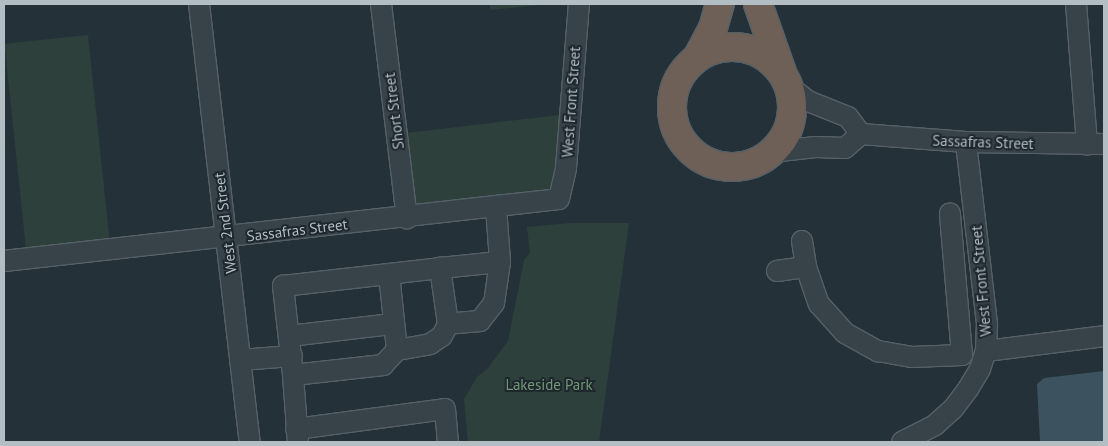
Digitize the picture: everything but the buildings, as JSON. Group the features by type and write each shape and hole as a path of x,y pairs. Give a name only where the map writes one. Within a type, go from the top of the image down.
{"highway":[{"path":"697,58 713,28 720,4"},
{"path":"758,4 784,80 792,108 789,124 782,140 772,152 758,161 742,166 726,167 710,163 696,156 684,144 676,130 672,115 672,99 677,83 685,69 697,58 711,51 727,47 744,48 766,59 784,80"}],"street":[{"name":"West 2nd Street","path":"199,4 250,442"},
{"name":"Short Street","path":"381,4 407,218"},
{"name":"West Front Street","path":"559,199 566,168 579,4"},
{"path":"1076,4 1096,144"},
{"path":"772,152 816,148 845,148 861,134 848,117 808,101 784,80"},
{"name":"Sassafras Street","path":"861,134 966,142 1096,144"},
{"name":"West Front Street","path":"902,442 935,425 953,409 968,389 980,368 986,350 987,324 966,142"},
{"name":"Sassafras Street","path":"4,261 407,218 559,199"},
{"path":"448,324 480,321 494,303 500,262 496,207"},
{"path":"802,242 806,267 819,304 845,333 878,351 912,357 962,355 950,214"},
{"path":"448,442 445,409 297,436 292,365 283,286 500,262"},
{"path":"777,271 806,267"},
{"path":"240,360 292,365 383,365 397,350 430,344 442,336 448,324 440,268"},
{"path":"389,274 397,350"},
{"path":"289,336 393,324"},
{"path":"986,350 1104,336"}],"green space":[{"path":"490,4 551,4 490,10"},
{"path":"88,35 110,241 26,250 4,44"},
{"path":"560,115 554,180 552,186 545,192 414,204 406,133"},
{"name":"Lakeside Park","path":"571,223 629,223 599,442 468,442 464,399 477,377 488,368 508,341 524,260 530,253 527,227"}],"water":[{"path":"1104,371 1104,442 1040,442 1037,384 1044,378"}]}
